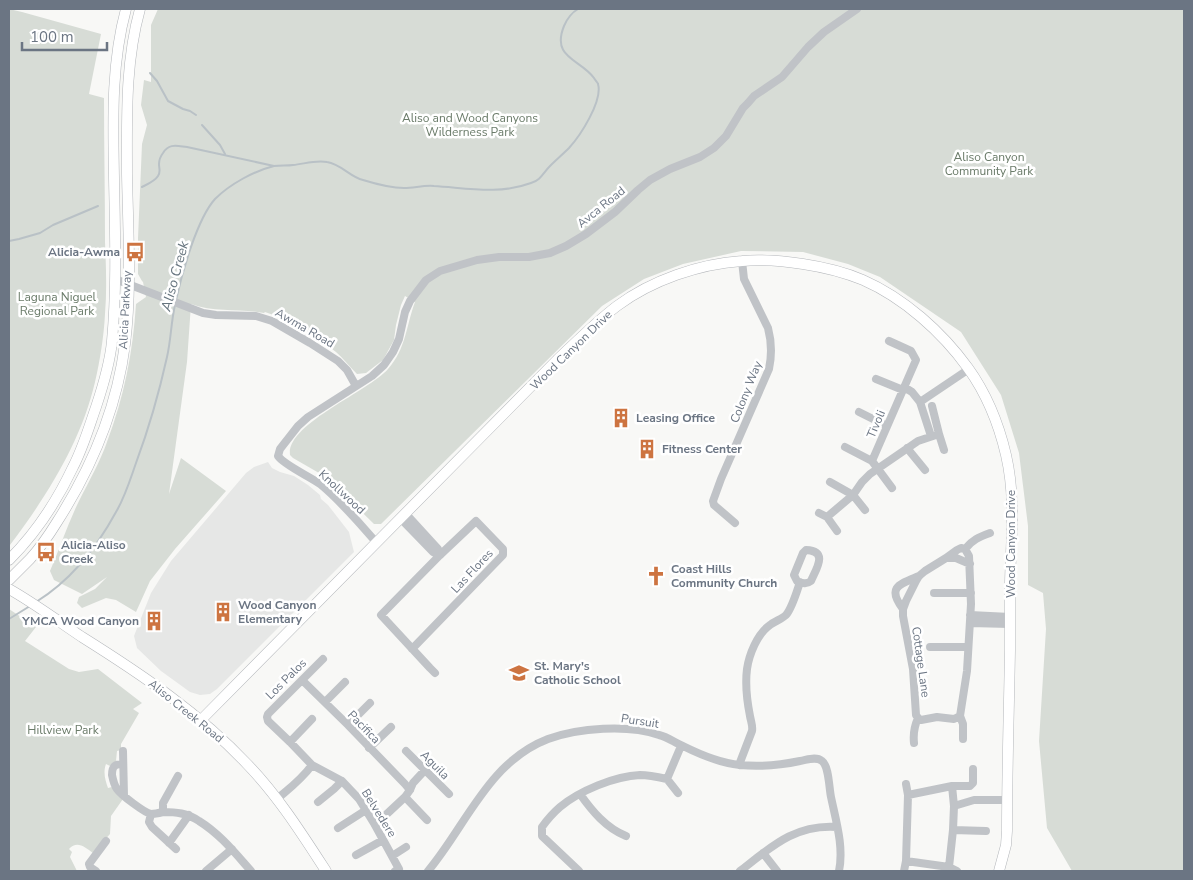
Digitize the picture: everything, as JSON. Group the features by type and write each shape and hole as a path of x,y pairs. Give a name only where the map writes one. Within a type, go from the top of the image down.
{"main road":[{"name":"Alicia Parkway","path":"9,560 36,528 59,494 74,466 88,431 102,386 112,343 116,279 113,116 116,60 126,9"},
{"name":"Alicia Parkway","path":"9,586 49,534 70,502 95,452 116,390 125,345 128,284 127,107 129,62 140,9"},
{"name":"Wood Canyon Drive","path":"201,720 564,354 592,327 619,305 661,281 705,267 742,261 779,261 814,266 843,273 864,281 895,298 925,321 943,338 969,369 982,391 1000,436 1011,484 1012,507 1006,845 1000,871"},
{"name":"Aliso Creek Road","path":"9,586 157,687 201,720 248,765 277,799 326,871"}],"street":[{"name":"Avca Road","path":"356,386 372,376 389,360 399,339 407,306 426,280 440,271 477,260 498,257 529,257 550,253 586,234 615,212 650,180 670,169 700,158 714,148 726,136 743,108 754,96 782,77 824,32 857,9"},
{"name":"Colony Way","path":"735,523 714,505 713,501 769,369 772,352 768,328 744,279 742,261"},
{"name":"Awma Road","path":"116,279 203,313 256,316 272,321 338,361 347,370 356,386"},
{"name":"Tivoli","path":"872,461 916,360 911,352 889,341"},
{"path":"920,402 969,369"},
{"path":"876,379 912,392 920,402 944,450"},
{"name":"Knollwood","path":"356,386 308,417 290,435 278,452 279,458 320,484 377,542"},
{"path":"932,406 935,435"},
{"path":"859,412 887,426"},
{"path":"837,531 823,515 853,495 862,482 877,469 918,441 935,435"},
{"path":"845,447 872,461 892,488"},
{"path":"908,448 925,470"},
{"path":"830,482 853,495 865,510"},
{"path":"404,516 433,552 440,555"},
{"name":"Las Flores","path":"412,649 503,555 503,549 476,521 381,615 412,649 435,673"},
{"name":"Cottage Lane","path":"903,609 895,595 898,586 920,576 957,550 965,549 972,541 990,533"},
{"path":"963,739 963,724 960,716 967,671 971,593 969,556 965,549"},
{"path":"946,558 956,558 970,564"},
{"name":"Cottage Lane","path":"914,743 913,732 918,718 916,715 913,669 903,609 920,576"},
{"path":"739,765 753,727 750,719 746,684 750,658 764,630 770,624 786,616 800,582"},
{"path":"934,594 971,593"},
{"path":"970,619 1010,620"},
{"name":"Cottage Lane","path":"930,647 968,647"},
{"name":"Los Palos","path":"267,717 323,659"},
{"name":"Pacifica","path":"302,680 410,790"},
{"path":"325,702 345,682"},
{"path":"348,725 370,703"},
{"path":"918,718 924,720 937,717 954,719 960,716"},
{"name":"Belvedere","path":"267,717 268,721 312,765 342,781 359,799 376,825 397,870"},
{"path":"290,742 312,719"},
{"path":"370,748 391,727"},
{"name":"Pursuit","path":"428,871 488,785 506,766 525,751 547,740 570,733 624,728 660,735 698,754 739,765 765,766 814,758 820,759 826,768 837,827 841,863 839,871"},
{"path":"667,779 681,746"},
{"path":"123,751 123,764 114,766 112,770 114,784 124,796 151,814 175,812 198,820 216,833 251,871"},
{"name":"Aguila","path":"406,751 449,794"},
{"path":"277,799 301,778 312,765"},
{"path":"908,795 952,786 970,786 973,783 973,769"},
{"path":"376,825 405,797 413,783 425,770"},
{"path":"579,871 542,836 542,827 561,806 580,794 600,785 623,777 639,775 667,779 678,793"},
{"path":"162,812 163,803 178,776"},
{"path":"318,802 342,781"},
{"path":"904,871 908,795 906,784"},
{"path":"949,867 954,830 952,786"},
{"path":"580,794 599,817 617,832 626,836"},
{"path":"405,797 427,820"},
{"path":"954,806 974,800 1007,800"},
{"path":"338,828 366,810"},
{"path":"151,814 150,822 152,827 176,849"},
{"path":"169,843 188,815"},
{"path":"740,871 779,841 793,834 826,826 837,827"},
{"path":"954,830 986,831"},
{"path":"356,855 383,840"},
{"path":"96,871 89,864 106,841"},
{"path":"392,856 406,847"},
{"path":"206,871 232,849"},
{"path":"763,853 777,871"},
{"path":"906,861 949,867 957,871"}],"shaded area":[{"path":"268,462 272,468 294,476 320,495 321,499 349,532 354,552 217,689 210,694 200,695 190,692 161,671 137,648 134,636 151,593 171,561 246,473 254,467"}],"green space":[{"name":"Laguna Niguel Regional Park","path":"9,9 101,34 89,94 104,98 106,287 104,331 99,365 81,426 61,468 37,507 10,545 9,544"},
{"path":"158,9 1184,9 1184,871 1072,871 1047,828 1039,741 1046,629 1043,593 1028,585 1028,526 1019,453 1001,395 961,332 880,277 848,264 803,252 741,251 683,264 644,279 602,306 381,524 374,524 331,482 290,455 292,443 314,420 364,388 388,369 399,353 415,302 405,296 396,325 394,340 383,360 366,373 357,374 329,346 302,329 274,315 265,312 200,307 191,304 187,362 169,494 181,458 226,491 175,549 150,581 136,612 116,600 106,598 82,608 77,603 79,597 95,589 107,577 82,594 54,580 50,571 75,509 101,457 113,425 127,374 136,304 146,297 143,282 138,274 142,144 147,125 141,105 144,80 151,82 151,25"},
{"name":"Hillview Park","path":"9,609 36,627 25,641 69,669 79,672 98,669 142,703 133,709 139,713 121,744 121,750 117,751 116,761 110,766 106,764 105,767 108,788 112,787 123,799 111,816 110,834 93,853 78,845 72,846 69,849 72,852 70,857 77,871 9,871"}],"waterway":[{"name":"Aliso Creek","path":"176,300 191,247 208,208 228,188 266,168 327,162 337,165 358,178 383,186 399,188 430,186 495,190 519,187 537,180 574,143 590,118 599,91 598,83 594,78 569,57 561,45 565,23 571,14 578,9"},
{"path":"150,73 157,81 168,101 196,115"},
{"path":"202,125 220,145 225,154"},
{"path":"142,187 157,178 160,158 165,150 173,146 187,147 274,166"},
{"path":"9,241 40,233 53,225 98,206"},
{"name":"Aliso Creek","path":"36,602 60,584 82,562 109,525 122,500 145,437 157,397 168,351 175,305"},
{"name":"Aliso Creek","path":"9,619 30,606"}],"place":[{"name":"Alicia-Awma","path":"135,252"},
{"name":"Leasing Office","path":"621,418"},
{"name":"Fitness Center","path":"647,449"},
{"name":"Alicia-Aliso Creek","path":"46,552"},
{"name":"Coast Hills Community Church","path":"656,576"},
{"name":"Wood Canyon Elementary","path":"223,612"},
{"name":"YMCA Wood Canyon","path":"154,621"},
{"name":"St. Mary's Catholic School","path":"519,673"}],"park label":[{"name":"Aliso and Wood Canyons Wilderness Park","path":"470,125"},
{"name":"Aliso Canyon Community Park","path":"989,164"}]}
